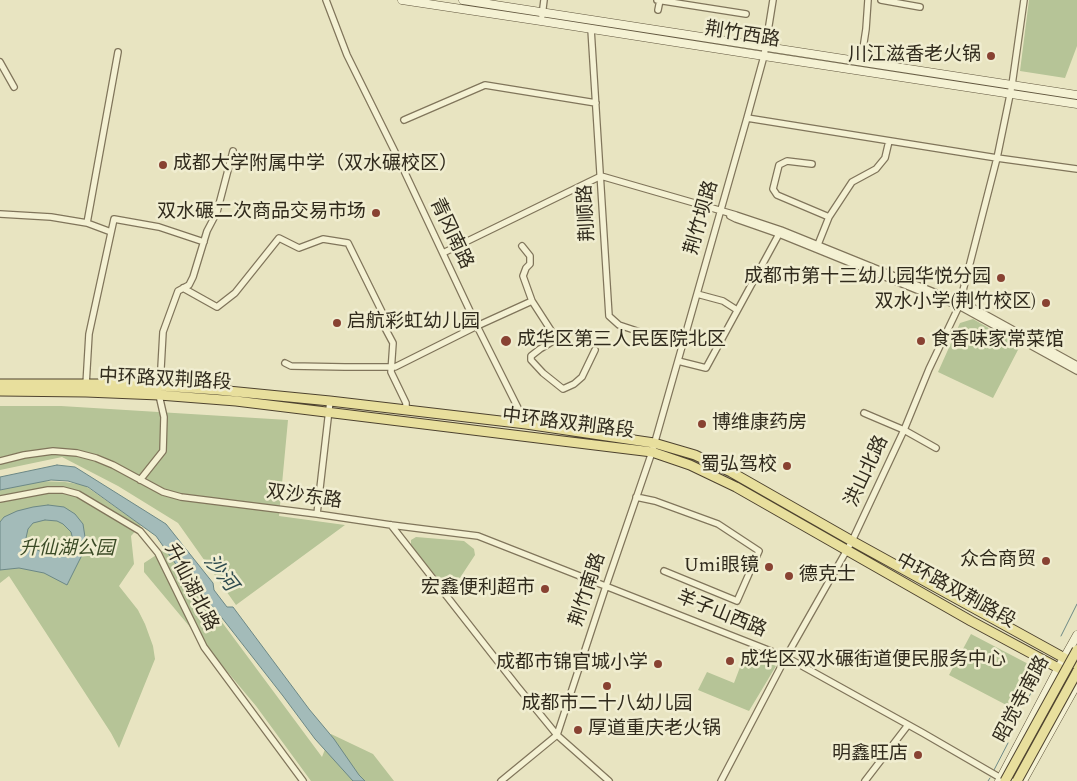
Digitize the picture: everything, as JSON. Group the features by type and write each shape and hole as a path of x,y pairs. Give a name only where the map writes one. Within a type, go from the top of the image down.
{"main road":[{"name":"荆竹西路","path":"402,0 765,47 1077,95"},
{"name":"荆竹西路","path":"463,0 591,29 1077,104"},
{"name":"中环路双荆路段","path":"0,384 86,388 159,396 236,401 652,452 690,465 736,487 971,621 1077,678"},
{"name":"中环路双荆路段","path":"0,392 160,386 218,390 526,424 654,442 695,455 731,472 1077,665"},
{"name":"昭觉寺南路","path":"1003,780 1077,635"},
{"name":"昭觉寺南路","path":"1003,780 1077,650"},
{"name":"昭觉寺南路","path":"1017,781 1077,672"},
{"name":"昭觉寺南路","path":"1023,781 1077,684"}],"street":[{"name":"青冈南路","path":"326,0 346,55 399,160 477,326 526,424"},
{"path":"542,17 544,0"},
{"path":"658,10 659,0 746,14"},
{"name":"荆竹坝路","path":"654,442 764,56 773,0"},
{"path":"861,62 868,0"},
{"path":"881,0 920,7"},
{"name":"洪山北路","path":"721,781 786,657 852,541 960,304 1011,94 1024,0"},
{"name":"荆顺路","path":"591,29 609,316 619,325 682,346"},
{"path":"87,223 118,52"},
{"path":"0,62 14,87"},
{"path":"404,120 485,85 596,103"},
{"path":"747,118 1077,169"},
{"path":"817,247 829,218 852,182 876,169 885,158 888,141"},
{"path":"160,386 163,332 178,291 190,285 207,231 217,212 233,151"},
{"path":"812,164 788,161 779,165 773,189 777,195 829,218"},
{"path":"443,253 601,176 772,227 922,292 960,304 1077,365"},
{"path":"721,212 817,247"},
{"path":"0,214 51,217 87,223 111,232"},
{"path":"86,388 89,334 114,219 159,227 204,242"},
{"path":"678,361 706,368 779,234"},
{"path":"183,288 217,307 235,293 279,238 299,248 323,239 348,243 384,316 385,328 392,342 391,372 406,403 406,411"},
{"path":"522,246 530,256 530,264 523,276 532,302 552,332 554,340 530,356 530,360 563,389 574,384 582,377 595,350"},
{"path":"697,294 723,301 738,310"},
{"path":"285,363 291,366 391,367 532,302"},
{"path":"960,304 1077,371"},
{"path":"140,480 164,451 164,417 159,396"},
{"path":"317,514 330,401"},
{"path":"864,414 904,430 936,448"},
{"name":"荆竹南路","path":"557,735 654,442"},
{"name":"双沙东路","path":"0,461 54,451 77,453 113,465 163,492 181,497 478,536 606,586"},
{"name":"升仙湖北路","path":"0,499 48,490 63,490 78,494 140,531 158,553 204,647 303,781"},
{"path":"636,497 654,501 718,524 759,551 737,600 664,571"},
{"path":"390,525 557,735 609,781"},
{"name":"羊子山西路","path":"606,586 786,657 1003,780"},
{"path":"865,781 908,725"},
{"path":"502,781 557,735"}],"green space":[{"path":"1029,0 1077,0 1077,46 1065,78 1020,71"},
{"path":"973,319 1020,346 993,398 938,372 960,323"},
{"path":"0,406 61,406 288,420 279,516 345,525 236,605 178,523 118,486 62,457 0,470"},
{"name":"升仙湖公园","path":"39,481 84,485 141,525 131,536 134,564 119,586 138,610 145,624 153,646 155,659 119,748 9,576 0,583 0,490"},
{"path":"416,537 464,541 474,549 475,555 450,593 411,546 411,540"},
{"path":"167,548 322,757 331,734 373,754 394,781 311,781 256,706 144,572 144,563"},
{"path":"971,634 1036,668 1014,709 949,675"},
{"path":"745,654 776,666 749,711 698,690 707,672 734,683"}],"water":[{"path":"57,465 75,467 166,524 213,583 214,590 227,607 233,607 365,781 353,781 315,739 215,609 187,580 156,536 88,487 68,481 51,480 0,490 0,477"},
{"path":"48,505 64,507 75,514 83,524 86,547 67,585 44,573 19,568 0,570 0,522 4,517 17,511","holes":["45,520 57,521 71,532 73,547 69,553 60,555 41,552 31,546 26,538 28,529 33,523"]}],"waterway":[{"path":"1061,636 1077,604"},
{"path":"1028,699 1038,678"},
{"path":"994,770 1008,743"}],"place":[{"name":"川江滋香老火锅","path":"991,56"},
{"name":"成都大学附属中学（双水碾校区）","path":"163,165"},
{"name":"双水碾二次商品交易市场","path":"376,213"},
{"name":"成都市第十三幼儿园华悦分园","path":"1001,278"},
{"name":"双水小学(荆竹校区)","path":"1046,303"},
{"name":"启航彩虹幼儿园","path":"337,323"},
{"name":"成华区第三人民医院北区","path":"506,341"},
{"name":"食香味家常菜馆","path":"921,341"},
{"name":"博维康药房","path":"702,424"},
{"name":"蜀弘驾校","path":"787,466"},
{"name":"众合商贸","path":"1046,561"},
{"name":"Umi眼镜","path":"769,567"},
{"name":"德克士","path":"789,576"},
{"name":"宏鑫便利超市","path":"545,589"},
{"name":"成华区双水碾街道便民服务中心","path":"730,661"},
{"name":"成都市锦官城小学","path":"658,664"},
{"name":"成都市二十八幼儿园","path":"607,686"},
{"name":"厚道重庆老火锅","path":"578,730"},
{"name":"明鑫旺店","path":"918,755"}],"water label":[{"name":"沙河","path":"219,574"}]}
